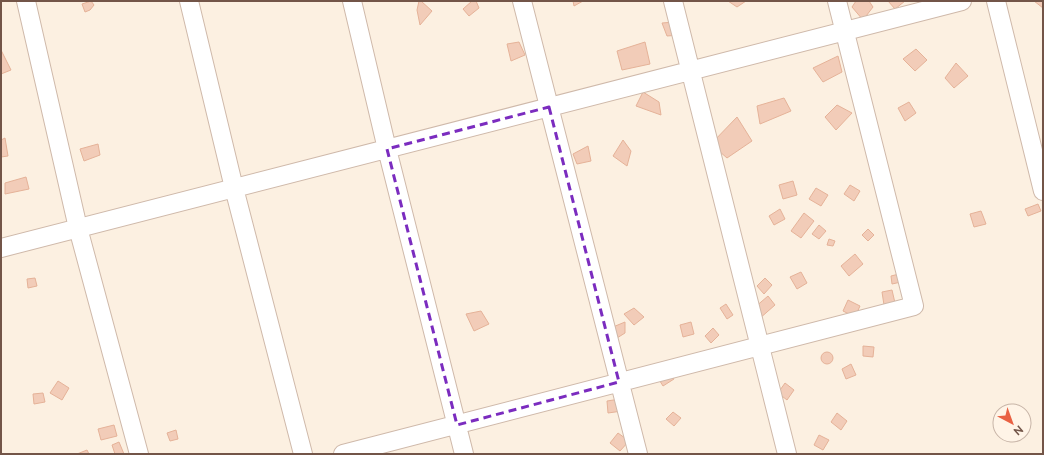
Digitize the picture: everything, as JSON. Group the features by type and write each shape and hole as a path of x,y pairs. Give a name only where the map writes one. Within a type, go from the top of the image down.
{"street":[{"path":"26,1 78,228 139,454"},
{"path":"189,1 234,188 303,454"},
{"path":"352,1 387,149 464,454"},
{"path":"522,1 638,454"},
{"path":"673,1 787,454"},
{"path":"343,454 914,306 837,1"},
{"path":"1,248 962,1"},
{"path":"996,1 1043,191"}],"highlighted area":[{"path":"549,107 619,382 457,425 387,149"}],"building":[{"path":"91,1 94,5 90,10 85,12 82,4"},
{"path":"419,1 421,1 432,11 420,25 417,10"},
{"path":"472,1 476,1 479,8 469,16 463,9"},
{"path":"573,1 583,1 574,6"},
{"path":"728,1 746,1 737,7"},
{"path":"856,1 869,1 873,7 863,20 852,7"},
{"path":"888,1 905,1 895,9"},
{"path":"1034,1 1043,1 1043,8"},
{"path":"675,22 680,35 667,36 662,23"},
{"path":"519,42 525,55 511,61 507,44"},
{"path":"645,42 650,64 622,70 617,51"},
{"path":"916,49 927,60 915,71 903,59"},
{"path":"1,50 11,70 1,74"},
{"path":"838,56 842,72 823,82 813,68"},
{"path":"956,63 968,76 954,88 945,78"},
{"path":"643,92 659,102 661,115 636,106"},
{"path":"784,98 791,111 760,124 757,106"},
{"path":"909,102 916,113 905,121 898,108"},
{"path":"837,105 852,113 836,130 825,117"},
{"path":"737,117 752,141 727,158 711,144"},
{"path":"5,138 8,156 1,157 1,140"},
{"path":"623,140 631,151 627,166 613,156"},
{"path":"98,144 100,155 84,161 80,149"},
{"path":"588,146 591,161 577,164 573,154"},
{"path":"26,177 29,189 5,194 5,183"},
{"path":"793,181 797,195 783,199 779,185"},
{"path":"850,185 860,191 854,201 844,194"},
{"path":"816,188 828,195 821,206 809,199"},
{"path":"1038,204 1041,211 1028,216 1025,209"},
{"path":"780,209 785,219 774,225 769,216"},
{"path":"981,211 986,224 974,227 970,214"},
{"path":"804,213 814,221 801,238 791,231"},
{"path":"819,225 826,231 819,239 812,234"},
{"path":"868,229 874,235 868,241 862,235"},
{"path":"829,239 835,241 833,246 827,245"},
{"path":"855,254 863,264 849,276 841,266"},
{"path":"801,272 807,283 797,289 790,277"},
{"path":"899,274 901,282 892,284 891,276"},
{"path":"35,278 37,286 28,288 27,279"},
{"path":"765,278 772,285 764,294 757,286"},
{"path":"892,290 895,303 884,305 882,292"},
{"path":"768,296 775,305 759,319 754,308"},
{"path":"848,300 860,306 855,317 843,311"},
{"path":"726,304 733,315 727,319 720,308"},
{"path":"634,308 644,317 634,325 624,314"},
{"path":"481,311 489,324 474,331 466,314"},
{"path":"625,322 625,333 617,338 613,327"},
{"path":"691,322 694,334 683,337 680,325"},
{"path":"713,328 719,335 711,343 705,336"},
{"path":"863,346 874,347 873,357 863,356"},
{"path":"827,352 831,354 833,358 831,362 827,364 823,362 821,358 823,354"},
{"path":"851,364 856,375 846,379 842,369"},
{"path":"669,371 674,379 663,386 658,378"},
{"path":"58,381 69,388 62,400 50,393"},
{"path":"785,383 794,390 787,400 778,393"},
{"path":"43,393 45,402 34,404 33,394"},
{"path":"620,399 622,411 608,413 607,401"},
{"path":"673,412 681,418 674,426 666,419"},
{"path":"837,413 847,421 841,430 831,422"},
{"path":"114,425 117,436 101,440 98,429"},
{"path":"176,430 178,439 170,441 167,433"},
{"path":"618,433 629,441 620,451 610,443"},
{"path":"819,435 829,440 823,450 814,445"},
{"path":"119,442 124,454 115,454 112,445"},
{"path":"87,450 89,454 77,454"}]}
